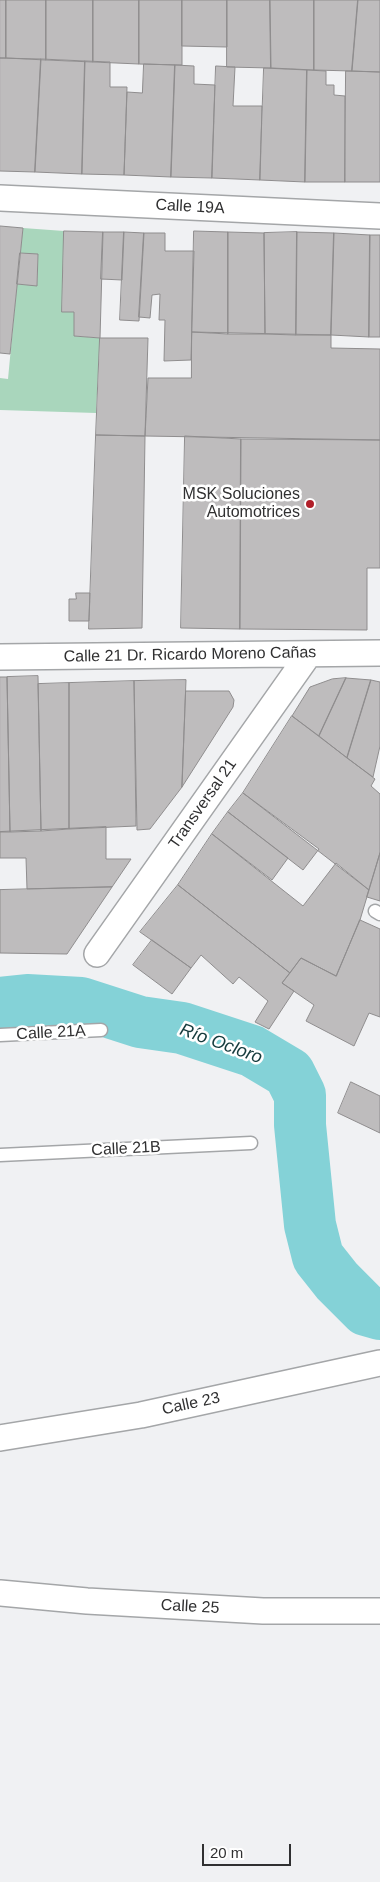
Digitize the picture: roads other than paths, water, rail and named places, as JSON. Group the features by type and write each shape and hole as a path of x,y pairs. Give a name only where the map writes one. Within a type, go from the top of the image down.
{"street":[{"name":"Calle 19A","path":"0,198 380,216"},
{"name":"Calle 21 Dr. Ricardo Moreno Cañas","path":"0,657 380,653"},
{"name":"Transversal 21","path":"96,954 309,654"},
{"name":"Calle 23","path":"0,1438 141,1415 380,1363"},
{"name":"Calle 25","path":"0,1594 263,1611 380,1611"}],"lane":[{"name":"Calle 21A","path":"0,1035 101,1030"},
{"name":"Calle 21B","path":"0,1155 252,1143"}],"waterway":[{"name":"Río Ocloro","path":"0,1003 27,1000 81,1003 140,1022 182,1028 252,1051 289,1073 300,1095 300,1125 310,1225 318,1257 337,1281 366,1310 380,1314"}],"place":[{"name":"MSK Soluciones Automotrices","path":"310,504"}]}
